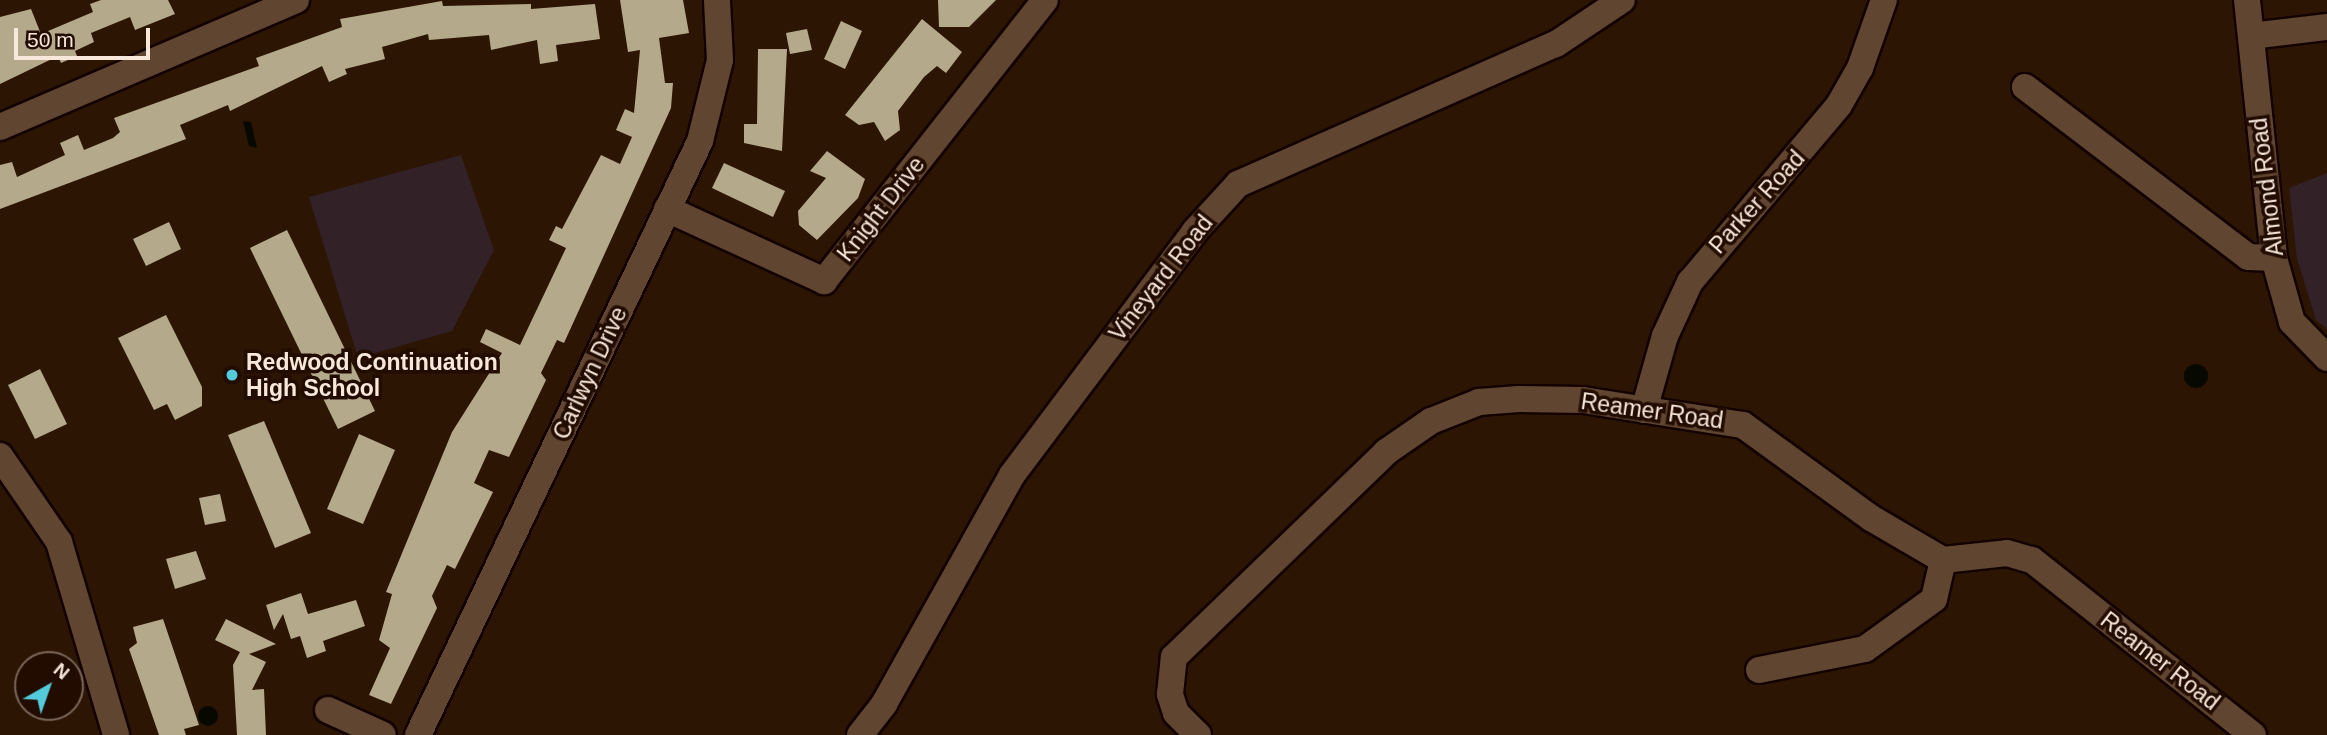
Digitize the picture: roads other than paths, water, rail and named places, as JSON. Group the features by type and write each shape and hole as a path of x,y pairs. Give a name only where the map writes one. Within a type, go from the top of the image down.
{"street":[{"path":"0,127 296,0"},
{"name":"Carlwyn Drive","path":"418,735 667,209 716,89 717,0"},
{"name":"Knight Drive","path":"667,209 824,281 1045,0"},
{"name":"Vineyard Road","path":"860,735 884,704 1012,475 1195,231 1238,184 1556,44 1622,0"},
{"name":"Parker Road","path":"1644,410 1665,336 1690,282 1839,105 1860,68 1884,0"},
{"name":"Almond Road","path":"2247,0 2274,258 2292,322 2327,358"},
{"path":"2251,36 2327,27"},
{"path":"2025,87 2249,257 2274,258"},
{"name":"Reamer Road","path":"1198,735 1176,713 1170,694 1174,657 1386,452 1431,421 1479,402 1583,400 1743,425 1871,518 1943,560 2007,553 2032,560 2253,735"},
{"path":"0,456 60,542 116,735"},
{"path":"1759,670 1865,649 1934,600 1943,560"},
{"path":"328,710 383,735"}],"place":[{"name":"Redwood Continuation High School","path":"232,375"}]}
